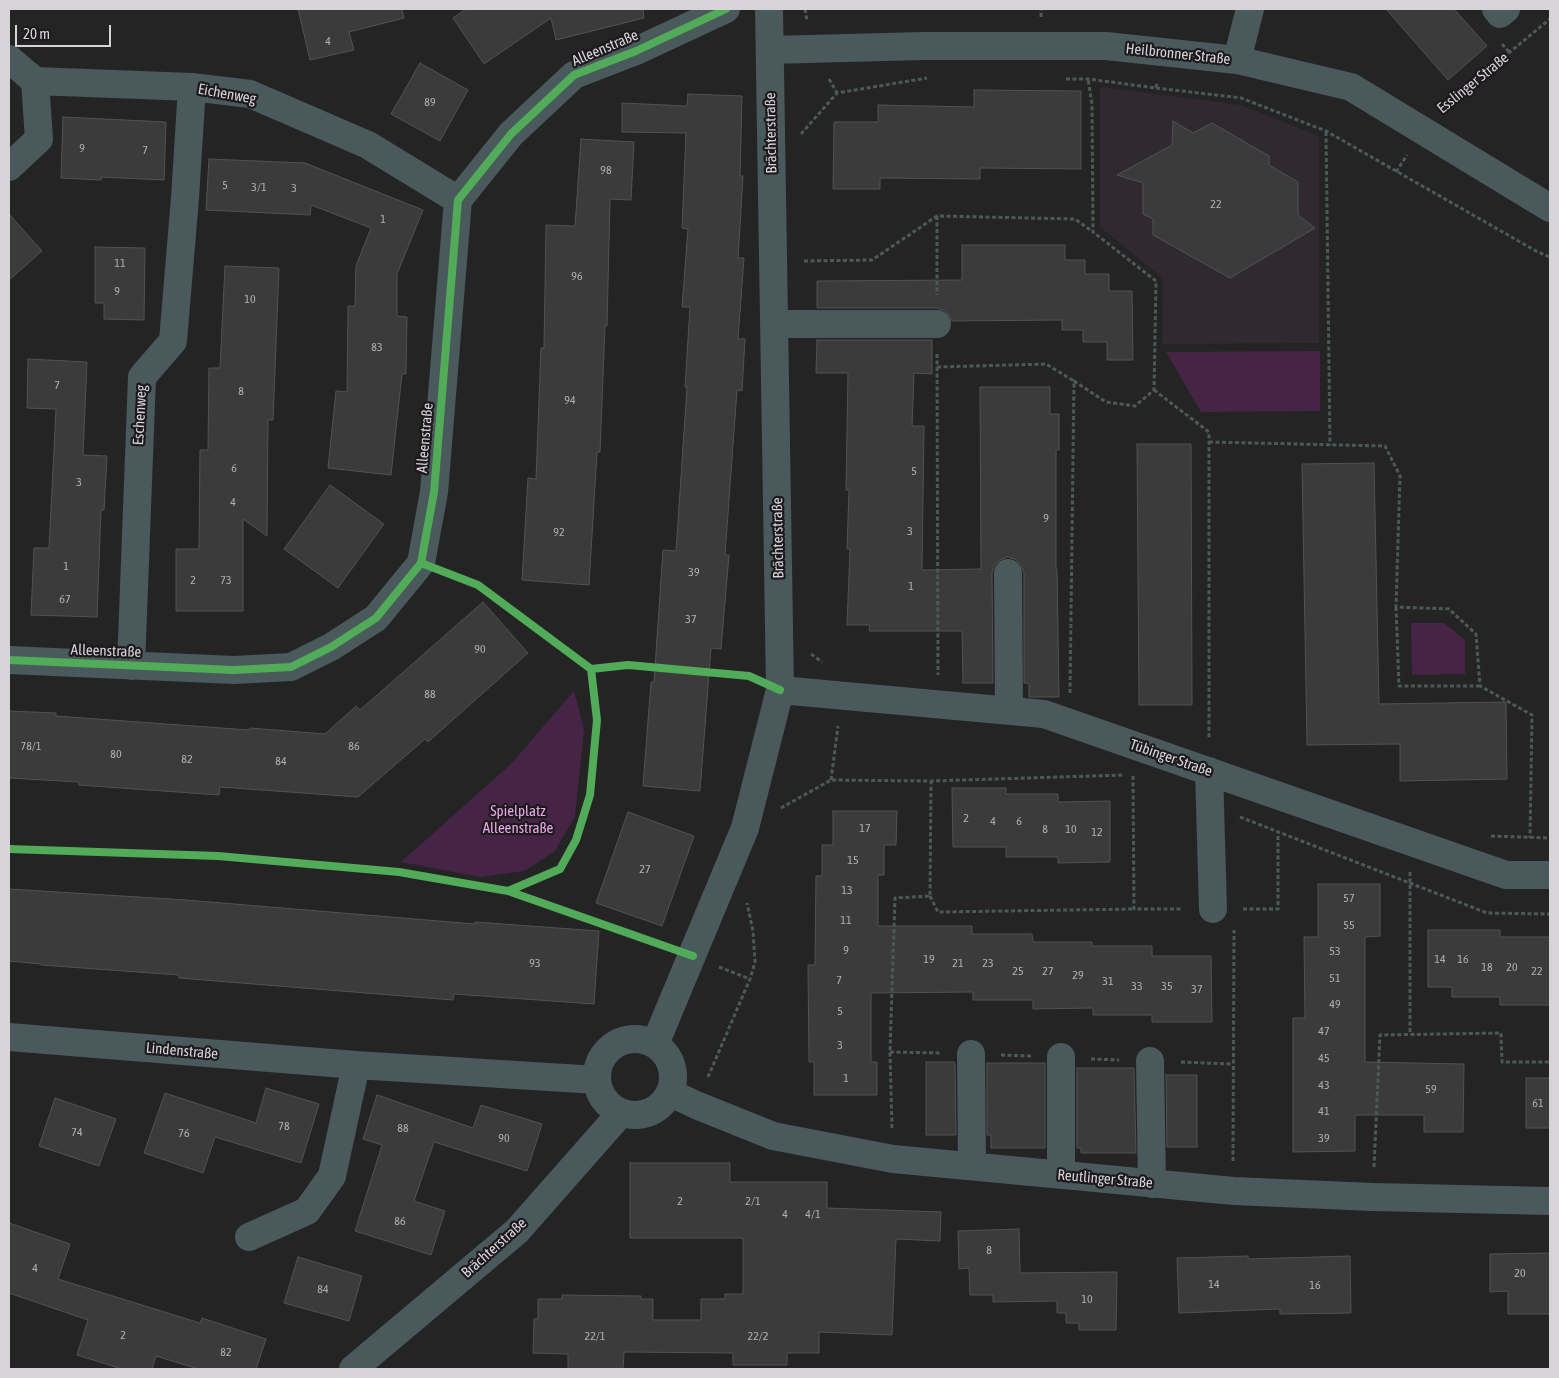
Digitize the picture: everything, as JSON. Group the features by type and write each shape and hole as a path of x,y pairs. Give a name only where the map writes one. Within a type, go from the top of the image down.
{"street":[{"name":"Alleenstraße","path":"9,660 234,670 291,667 331,647 376,618 420,563 434,492 458,200 511,134 574,75 636,51 726,9"},
{"name":"Brächterstraße","path":"655,1044 745,828 780,690 769,9"},
{"path":"1237,60 1250,9"},
{"path":"1496,9 1500,14 1506,9"},
{"name":"Heilbronner Straße","path":"770,50 924,46 1106,46 1237,60 1351,87 1550,208"},
{"path":"9,59 35,81 39,139 9,167"},
{"name":"Eichenweg","path":"35,81 192,87 250,94 368,146 458,200"},
{"name":"Eschenweg","path":"131,666 142,377 173,341 192,87"},
{"path":"774,324 937,324"},
{"path":"1008,572 1009,711"},
{"name":"Tübinger Straße","path":"780,690 1044,714 1506,874 1550,874"},
{"path":"1209,771 1213,909"},
{"name":"Lindenstraße","path":"9,1037 356,1065 597,1080"},
{"path":"632,1039 644,1040 655,1044 664,1051 674,1071 671,1093 664,1103 655,1110 644,1114 633,1116 612,1108 604,1100 597,1080 598,1068 603,1057 610,1048 632,1039"},
{"path":"971,1054 972,1166"},
{"path":"1062,1058 1062,1175"},
{"path":"1150,1061 1152,1184"},
{"path":"249,1237 307,1211 332,1176 356,1065"},
{"name":"Reutlinger Straße","path":"671,1093 773,1136 892,1158 1234,1192 1372,1197 1550,1200"},
{"name":"Brächterstraße","path":"353,1369 517,1231 621,1113"}],"path":[{"path":"1156,88 1161,52"},
{"path":"800,136 837,93 929,78"},
{"path":"1059,79 1088,79 1241,98 1326,131 1536,251 1550,257"},
{"path":"1088,79 1092,104 1093,232"},
{"path":"1326,131 1330,445"},
{"path":"937,216 938,682"},
{"path":"801,261 872,260 937,216 1076,219 1156,281 1154,390 1135,406 1106,402 1046,364 937,367"},
{"path":"1070,697 1074,380"},
{"path":"1154,390 1209,432 1209,771"},
{"path":"1209,442 1385,446 1400,476 1396,606 1399,686 1480,686 1532,715 1530,838"},
{"path":"1396,606 1449,609 1476,634 1480,686"},
{"path":"809,653 825,664"},
{"path":"830,780 842,695"},
{"path":"745,828 830,780 931,782 1133,775 1141,778"},
{"path":"931,782 930,896 938,912 1134,909"},
{"path":"1210,805 1487,913 1550,914"},
{"path":"1410,842 1410,1034"},
{"path":"892,1158 890,1052 895,898 930,896"},
{"path":"696,1105 750,979 755,962 753,931 747,902"},
{"path":"1234,928 1234,1192"},
{"path":"1372,1197 1380,1035 1501,1033 1502,1062 1550,1062"}],"shaded area":[{"path":"1100,87 1240,105 1319,136 1319,343 1162,344 1163,278 1100,227"}],"green space":[{"path":"1320,351 1320,411 1201,412 1166,352"},
{"path":"1411,623 1444,623 1465,640 1465,674 1412,675"},
{"name":"Spielplatz Alleenstraße","path":"574,691 584,729 575,816 555,851 524,871 480,877 401,862 511,764"}],"building":[{"path":"298,9 402,9 404,18 349,32 354,50 310,60"},
{"path":"466,9 643,9 644,18 556,40 551,18 484,64 453,18"},
{"path":"1386,9 1454,9 1487,46 1448,80"},
{"path":"420,63 468,90 440,141 391,114"},
{"path":"974,90 1081,91 1081,169 980,168 980,179 880,178 880,189 833,189 834,122 878,122 878,105 974,107"},
{"path":"688,94 742,96 740,176 743,176 738,258 744,258 738,339 745,339 742,391 737,390 725,555 729,555 721,649 711,648 700,791 643,786 651,682 654,682 663,550 676,551 687,387 685,387 690,307 682,307 688,229 682,228 686,133 622,132 622,103 687,106"},
{"path":"63,117 166,122 164,180 101,177 101,180 61,178"},
{"path":"1173,121 1193,133 1212,123 1269,156 1269,165 1298,182 1298,215 1315,228 1230,278 1153,235 1153,219 1143,214 1143,183 1117,175 1172,145"},
{"path":"581,139 634,142 631,200 610,199 607,326 605,326 600,452 597,452 589,585 522,580 528,478 536,479 541,348 544,348 546,225 575,226"},
{"path":"209,159 305,163 423,210 397,274 397,316 407,317 406,374 402,374 391,475 328,468 336,391 347,392 348,306 355,306 356,266 371,228 311,205 310,215 206,210"},
{"path":"9,214 42,251 9,280"},
{"path":"962,245 1065,245 1065,260 1085,260 1085,274 1109,274 1109,291 1132,291 1133,360 1107,360 1107,342 1083,342 1083,330 1062,330 1062,320 952,321 945,311 937,308 817,308 817,281 962,280"},
{"path":"95,247 145,248 144,320 104,319 104,303 95,303"},
{"path":"225,266 279,268 273,420 268,420 267,536 243,519 243,611 176,611 176,549 199,549 200,450 208,450 209,368 220,368"},
{"path":"817,340 932,340 932,374 914,373 912,426 924,426 922,570 981,569 980,387 1050,387 1050,414 1059,414 1059,450 1056,450 1056,569 1059,697 1029,697 1029,683 1024,683 1024,573 1021,565 1015,559 1007,557 1000,560 994,566 992,573 993,683 963,683 962,631 869,631 870,625 847,625 850,549 847,549 849,490 846,490 848,373 816,373"},
{"path":"28,359 87,362 83,455 107,456 104,510 101,510 97,617 31,615 34,548 49,548 56,409 27,408"},
{"path":"1137,444 1191,444 1192,705 1139,705"},
{"path":"1374,463 1379,704 1506,702 1507,779 1400,781 1400,744 1307,745 1302,464"},
{"path":"330,485 384,524 338,588 284,549"},
{"path":"483,602 528,653 428,742 425,739 358,797 220,787 219,795 79,785 79,782 9,778 9,711 56,713 56,716 325,734 356,706 360,710"},
{"path":"952,788 1006,788 1006,794 1058,794 1058,802 1110,801 1110,862 1058,863 1058,857 1006,857 1006,847 953,847"},
{"path":"833,811 897,811 896,845 884,845 884,875 878,875 878,926 972,926 972,934 1032,934 1033,942 1092,942 1092,946 1152,946 1152,956 1211,956 1212,1022 1152,1022 1152,1015 1093,1015 1093,1008 1033,1009 1033,1000 973,1000 973,992 871,993 871,1062 877,1062 877,1095 814,1095 814,1062 809,1062 808,965 815,965 816,876 822,876 822,845 833,845"},
{"path":"628,812 694,836 662,926 596,903"},
{"path":"1318,884 1380,884 1380,936 1365,937 1365,1062 1464,1064 1463,1132 1424,1132 1424,1115 1355,1115 1355,1151 1293,1152 1293,1018 1305,1018 1304,937 1318,937"},
{"path":"9,889 186,900 475,924 475,922 599,931 594,1004 454,994 453,1000 179,978 179,975 9,961"},
{"path":"1428,930 1500,930 1500,937 1550,937 1550,1005 1500,1005 1500,997 1452,997 1452,987 1428,987"},
{"path":"926,1062 954,1062 955,1064 956,1135 926,1135"},
{"path":"987,1063 1045,1063 1045,1148 991,1148 991,1135 987,1135"},
{"path":"1077,1068 1134,1068 1136,1153 1081,1153 1081,1148 1077,1148"},
{"path":"1166,1075 1197,1075 1197,1147 1167,1147"},
{"path":"1526,1078 1550,1078 1550,1128 1526,1128"},
{"path":"266,1088 319,1104 301,1163 215,1137 203,1173 144,1153 165,1093 256,1123"},
{"path":"377,1095 473,1128 481,1105 542,1124 527,1171 434,1142 414,1201 445,1211 431,1255 355,1231 382,1145 363,1139"},
{"path":"55,1098 116,1119 99,1166 39,1146"},
{"path":"630,1163 730,1163 730,1182 827,1182 827,1208 941,1212 940,1241 896,1239 892,1335 819,1332 819,1353 787,1353 787,1365 733,1365 733,1353 624,1352 623,1369 568,1369 568,1354 533,1353 534,1319 538,1319 538,1299 562,1299 562,1295 641,1296 641,1299 653,1299 653,1320 701,1320 701,1299 725,1299 725,1294 743,1294 743,1238 630,1238"},
{"path":"9,1223 70,1244 58,1279 200,1323 202,1318 266,1339 256,1369 198,1369 156,1356 152,1369 122,1369 77,1355 88,1320 9,1293"},
{"path":"1019,1229 1020,1273 1117,1272 1116,1330 1079,1330 1079,1323 1066,1323 1066,1313 1057,1313 1057,1301 993,1302 993,1295 970,1295 969,1268 959,1269 958,1231"},
{"path":"1550,1253 1550,1314 1508,1314 1508,1291 1490,1292 1490,1254"},
{"path":"1248,1256 1248,1259 1350,1256 1351,1313 1280,1314 1280,1309 1179,1313 1177,1258"},
{"path":"298,1257 362,1276 349,1321 284,1303"}],"cycle path":[{"path":"9,660 234,670 291,667 331,647 376,618 421,563 434,492 458,200 511,134 574,75 636,51 726,9"},
{"path":"421,563 478,585 591,669"},
{"path":"9,849 218,856 399,872 508,891 560,869 576,840 590,795 597,720 591,669 628,665 749,676 780,690"},
{"path":"508,891 693,956"}]}
